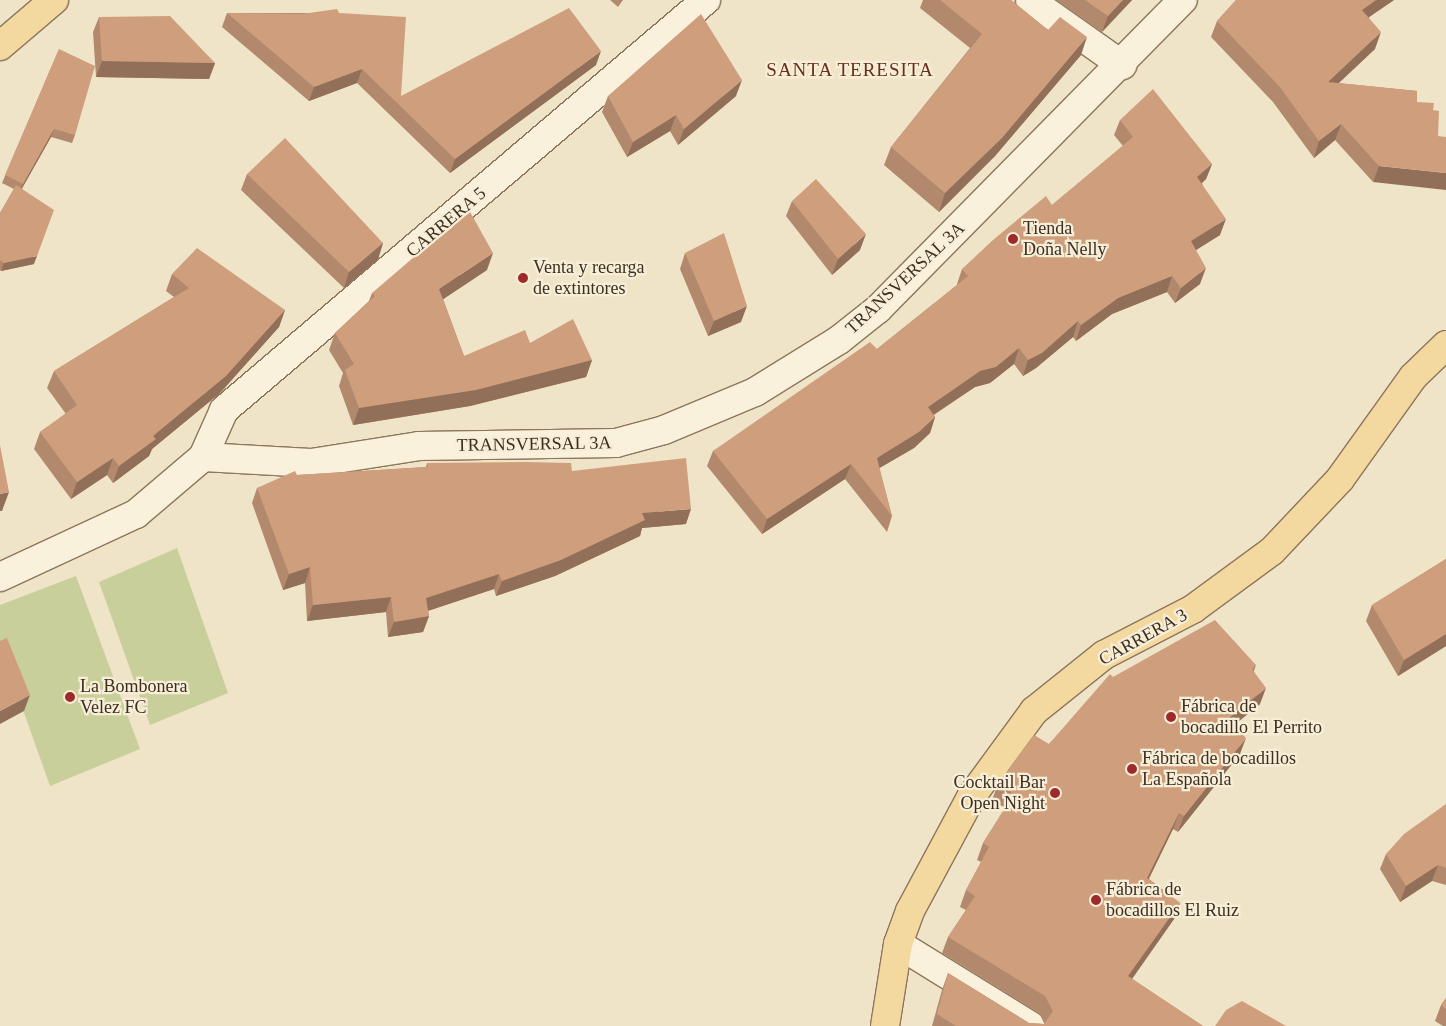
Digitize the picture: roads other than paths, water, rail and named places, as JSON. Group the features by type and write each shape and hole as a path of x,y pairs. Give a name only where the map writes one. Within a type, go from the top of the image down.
{"main road":[{"path":"0,46 54,0"},
{"name":"CARRERA 3","path":"885,1026 898,944 944,842 1034,711 1104,655 1193,608 1272,551 1340,479 1412,377 1446,345"}],"street":[{"name":"CARRERA 5","path":"203,457 224,410 706,0"},
{"path":"1030,0 1122,65"},
{"name":"TRANSVERSAL 3A","path":"203,457 311,463 419,446 616,443 710,413 798,368 878,309 1122,65 1183,0"},
{"path":"0,577 136,514 203,457"},
{"path":"898,944 1030,1026"}],"place":[{"name":"Tienda Doña Nelly","path":"1013,239"},
{"name":"Venta y recarga de extintores","path":"523,278"},
{"name":"La Bombonera Velez FC","path":"70,697"},
{"name":"Fábrica de bocadillo El Perrito","path":"1171,717"},
{"name":"Fábrica de bocadillos La Española","path":"1132,769"},
{"name":"Cocktail Bar Open Night","path":"1055,793"},
{"name":"Fábrica de bocadillos El Ruiz","path":"1096,900"}],"district":[{"name":"SANTA TERESITA","path":"850,70"}]}
